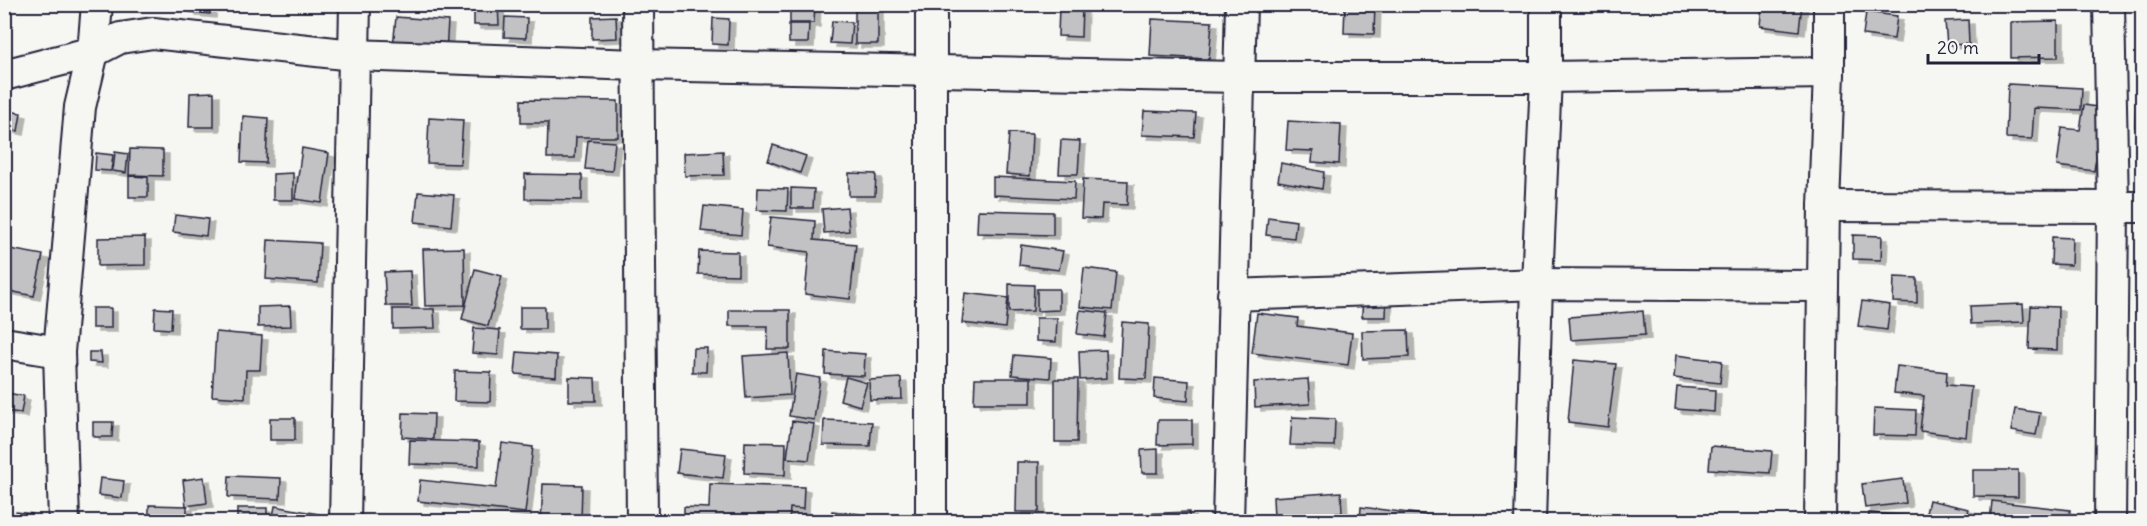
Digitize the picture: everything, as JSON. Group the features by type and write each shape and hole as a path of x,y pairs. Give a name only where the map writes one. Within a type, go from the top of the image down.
{"street":[{"path":"64,522 59,352 80,106 93,52 98,4"},
{"path":"345,522 355,4"},
{"path":"638,4 642,522"},
{"path":"931,4 931,522"},
{"path":"1228,522 1241,4"},
{"path":"1530,522 1546,76 1546,4"},
{"path":"1820,522 1829,4"},
{"path":"2109,4 2113,207 2110,522"},
{"path":"4,75 93,52 120,38 153,33 353,54 638,65 1240,77 1829,73"},
{"path":"1824,206 2142,207"},
{"path":"1233,295 1537,284 1823,286"},
{"path":"4,343 59,352"}],"building":[{"path":"191,4 211,4 210,14 190,12"},
{"path":"474,4 498,4 499,25 474,25"},
{"path":"790,4 815,4 814,23 790,23"},
{"path":"855,4 878,4 878,44 855,44"},
{"path":"1345,4 1375,4 1374,34 1344,33"},
{"path":"1762,4 1802,4 1799,31 1760,26"},
{"path":"1059,6 1082,7 1081,37 1058,36"},
{"path":"1866,12 1897,16 1894,39 1863,35"},
{"path":"616,16 617,38 592,39 592,17"},
{"path":"396,17 448,21 446,52 393,47"},
{"path":"505,17 527,18 526,38 504,37"},
{"path":"713,18 729,19 728,45 712,44"},
{"path":"1152,19 1212,22 1209,59 1150,56"},
{"path":"1968,20 1969,44 1947,45 1945,21"},
{"path":"832,21 852,22 850,44 830,43"},
{"path":"2058,21 2058,57 2011,58 2011,22"},
{"path":"789,24 809,24 808,43 789,43"},
{"path":"2008,84 2082,88 2081,110 2034,108 2032,139 2006,138"},
{"path":"214,92 214,127 189,127 190,93"},
{"path":"521,100 618,101 618,137 576,137 575,158 547,158 548,123 521,123"},
{"path":"2136,102 2142,102 2142,128 2135,127"},
{"path":"2084,105 2103,108 2094,171 2057,166 2062,128 2080,130"},
{"path":"4,110 21,113 18,131 4,128"},
{"path":"1144,111 1196,113 1194,137 1142,135"},
{"path":"243,116 268,118 266,163 241,162"},
{"path":"429,118 463,120 460,164 427,163"},
{"path":"1288,121 1341,124 1339,164 1312,162 1313,151 1286,150"},
{"path":"1009,133 1032,134 1030,176 1006,174"},
{"path":"588,140 615,142 612,171 585,169"},
{"path":"1061,140 1080,141 1078,174 1059,174"},
{"path":"773,145 806,156 800,173 768,161"},
{"path":"302,148 329,153 322,203 295,199"},
{"path":"130,149 163,150 163,176 129,175"},
{"path":"723,151 724,175 685,176 684,153"},
{"path":"115,152 128,154 126,173 113,171"},
{"path":"96,153 113,155 111,171 95,170"},
{"path":"1281,163 1324,172 1322,189 1278,181"},
{"path":"293,173 293,200 273,200 273,174"},
{"path":"849,173 876,174 875,196 849,196"},
{"path":"525,174 582,175 582,200 525,199"},
{"path":"129,176 148,177 148,197 129,197"},
{"path":"993,177 1075,181 1074,199 993,195"},
{"path":"1083,179 1128,181 1127,205 1102,204 1101,219 1081,218"},
{"path":"758,188 788,189 787,211 757,210"},
{"path":"791,188 814,189 813,208 791,208"},
{"path":"418,192 454,195 451,226 415,222"},
{"path":"704,206 743,210 741,235 701,231"},
{"path":"847,207 849,231 824,233 822,209"},
{"path":"978,210 1053,212 1053,235 977,233"},
{"path":"175,215 208,219 206,236 173,232"},
{"path":"771,217 815,221 814,240 856,244 850,299 805,294 809,252 767,247"},
{"path":"1268,217 1296,221 1294,238 1266,235"},
{"path":"1853,235 1882,236 1881,260 1853,259"},
{"path":"145,237 145,265 98,266 98,238"},
{"path":"2052,237 2072,238 2071,265 2051,264"},
{"path":"268,240 320,243 318,283 266,279"},
{"path":"1021,245 1063,251 1059,270 1019,265"},
{"path":"4,248 43,255 34,296 4,290"},
{"path":"464,248 465,305 425,306 423,249"},
{"path":"699,251 738,252 738,275 698,274"},
{"path":"1084,268 1116,272 1112,310 1080,307"},
{"path":"475,269 502,276 488,326 462,319"},
{"path":"410,271 412,306 386,306 384,272"},
{"path":"1894,277 1917,278 1917,303 1893,302"},
{"path":"1009,284 1034,285 1033,311 1009,312"},
{"path":"1363,288 1387,289 1386,317 1362,317"},
{"path":"1037,289 1059,289 1059,310 1037,311"},
{"path":"965,293 1008,298 1005,328 962,323"},
{"path":"1862,301 1890,305 1887,330 1858,326"},
{"path":"2023,304 2024,322 1971,324 1970,306"},
{"path":"290,306 291,326 258,327 258,307"},
{"path":"2031,306 2058,307 2057,350 2029,349"},
{"path":"520,307 545,307 545,329 520,329"},
{"path":"92,308 111,308 111,328 92,328"},
{"path":"155,308 172,309 171,329 154,328"},
{"path":"393,309 434,309 435,328 393,329"},
{"path":"729,310 790,310 790,349 767,349 768,326 729,326"},
{"path":"1080,310 1107,313 1104,337 1077,334"},
{"path":"1643,311 1645,335 1571,340 1569,317"},
{"path":"1257,313 1298,318 1297,326 1352,333 1348,365 1252,353"},
{"path":"1036,318 1057,318 1056,342 1036,341"},
{"path":"1122,322 1149,324 1146,379 1119,378"},
{"path":"474,328 500,330 498,355 472,353"},
{"path":"1408,330 1409,357 1363,359 1362,331"},
{"path":"216,332 262,336 260,370 246,370 245,398 212,396"},
{"path":"693,348 707,348 706,372 692,372"},
{"path":"1106,350 1107,378 1080,380 1079,351"},
{"path":"826,351 865,354 864,376 825,374"},
{"path":"89,352 101,352 102,363 89,362"},
{"path":"517,352 557,355 556,377 515,374"},
{"path":"788,353 790,395 746,398 743,356"},
{"path":"1014,355 1051,358 1050,378 1012,375"},
{"path":"1676,355 1722,361 1720,383 1674,378"},
{"path":"1574,360 1616,364 1608,427 1568,422"},
{"path":"1897,366 1947,372 1946,385 1971,387 1966,437 1920,431 1924,396 1894,393"},
{"path":"455,371 491,372 490,402 454,401"},
{"path":"796,374 820,378 814,420 789,416"},
{"path":"569,377 595,378 596,401 569,401"},
{"path":"846,377 867,383 860,406 840,400"},
{"path":"901,378 902,399 870,400 869,380"},
{"path":"975,378 1031,378 1031,403 974,403"},
{"path":"1155,378 1189,381 1188,401 1154,398"},
{"path":"1055,379 1078,379 1077,442 1055,442"},
{"path":"1308,379 1310,404 1255,407 1254,382"},
{"path":"1677,387 1715,390 1714,412 1675,409"},
{"path":"7,393 24,396 21,413 4,411"},
{"path":"1874,408 1916,410 1915,436 1873,435"},
{"path":"2015,409 2040,413 2036,435 2011,431"},
{"path":"403,413 434,414 433,439 402,437"},
{"path":"1292,417 1335,419 1334,446 1290,445"},
{"path":"270,418 295,418 295,440 270,440"},
{"path":"824,420 872,422 870,446 823,445"},
{"path":"1158,420 1192,420 1192,444 1157,445"},
{"path":"792,421 814,424 809,460 787,458"},
{"path":"93,422 113,422 112,437 95,437"},
{"path":"410,440 479,442 479,466 409,464"},
{"path":"745,442 786,443 785,475 744,473"},
{"path":"502,443 533,447 525,513 418,501 420,480 496,488"},
{"path":"1711,446 1772,451 1770,473 1709,469"},
{"path":"680,449 726,454 723,478 677,473"},
{"path":"1158,449 1158,473 1142,473 1141,450"},
{"path":"1017,462 1039,462 1039,512 1016,512"},
{"path":"1973,470 2018,470 2018,497 1973,496"},
{"path":"229,476 281,478 280,499 228,497"},
{"path":"204,477 207,503 186,506 183,480"},
{"path":"100,478 124,481 122,498 98,495"},
{"path":"1903,479 1906,503 1865,508 1862,484"},
{"path":"543,484 582,485 581,522 541,522"},
{"path":"710,484 804,487 803,509 790,508 789,522 684,522 684,507 709,508"},
{"path":"1341,492 1342,513 1274,518 1273,497"},
{"path":"1929,500 1969,509 1966,522 1924,522"},
{"path":"1992,501 2070,510 2069,522 1990,522"},
{"path":"149,505 187,506 187,522 149,522"},
{"path":"275,506 319,514 318,522 272,522"},
{"path":"1361,507 1464,520 1464,522 1360,522"},
{"path":"237,508 267,508 267,522 237,522"},
{"path":"832,511 859,514 858,522 831,522"},
{"path":"16,512 32,514 31,522 15,522"},
{"path":"1189,512 1189,522 1139,522 1139,514"},
{"path":"1610,513 1611,522 1586,522 1586,515"},
{"path":"1869,513 1913,516 1913,522 1868,522"},
{"path":"803,514 828,519 827,522 802,522"}]}
